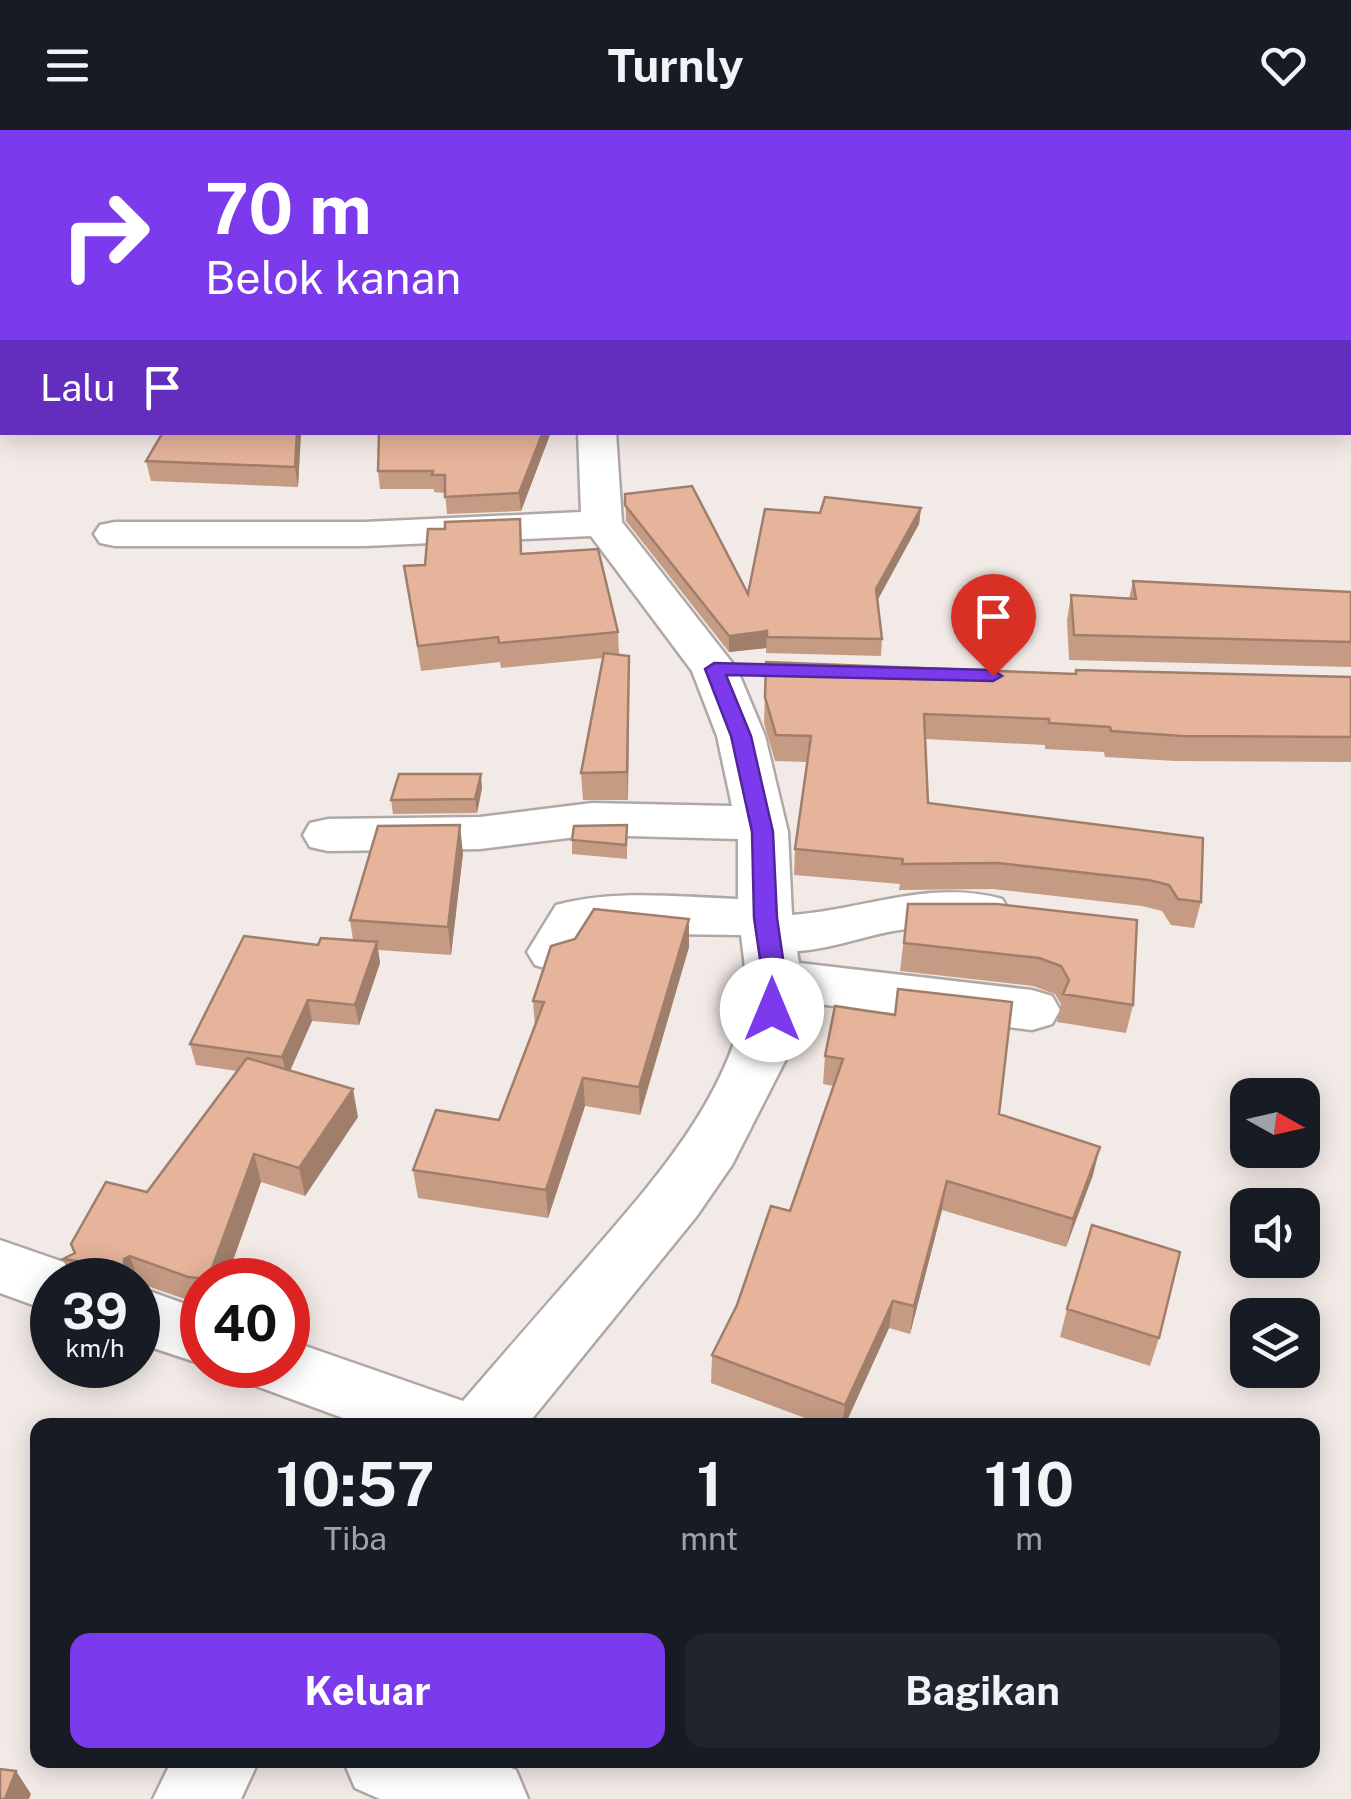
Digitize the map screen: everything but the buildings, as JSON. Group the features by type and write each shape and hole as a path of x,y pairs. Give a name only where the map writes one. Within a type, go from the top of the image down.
{"street":[{"path":"491,1418 674,1200 711,1148 756,1061 772,1010 761,823 741,736 734,669 602,523 596,435"},
{"path":"115,534 365,534 602,523"},
{"path":"328,835 480,833 592,819 761,823"},
{"path":"769,944 905,911 1030,916"},
{"path":"554,952 575,918 605,913 769,944 1032,1010"},
{"path":"0,1266 30,1277"},
{"path":"310,1377 426,1418"},
{"path":"194,1799 213,1768"},
{"path":"404,1768 488,1799"}],"route":[{"path":"772,1010 774,979 766,918 763,832 741,736 714,669 993,676"}]}
